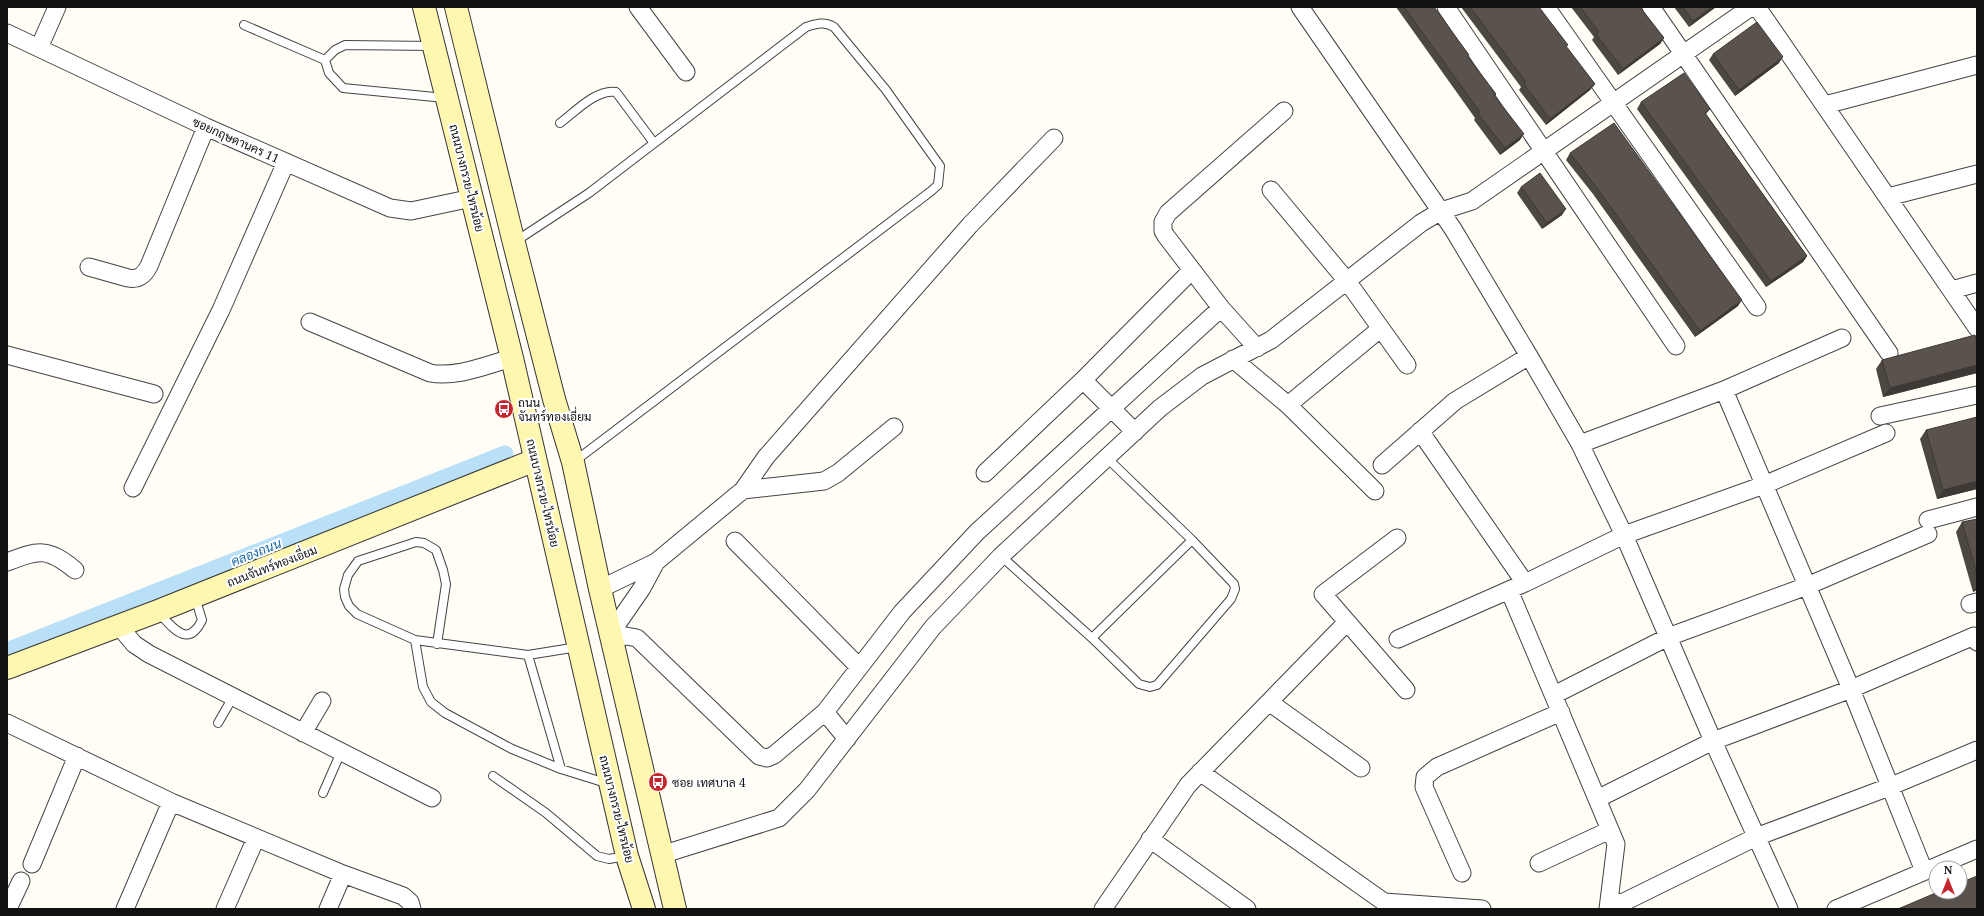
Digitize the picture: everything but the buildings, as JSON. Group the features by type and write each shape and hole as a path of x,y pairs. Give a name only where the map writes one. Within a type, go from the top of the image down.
{"main road":[{"name":"ถนนบางกรวย-ไทรน้อย","path":"424,7 512,358 580,647 627,856 644,909"},
{"path":"456,7 554,399 573,462 600,589 646,782 661,856 675,909"},
{"path":"458,143 488,136"},
{"name":"ถนนจันทร์ทองเอี่ยม","path":"7,668 195,597 535,460"}],"street":[{"path":"39,48 57,7"},
{"path":"638,7 686,72"},
{"path":"1300,7 1441,211 1529,356 1580,444 1624,535 1713,741 1789,909"},
{"path":"1446,7 1676,346"},
{"path":"1546,7 1757,307"},
{"path":"1651,7 1889,353"},
{"path":"661,856 779,818 807,790 933,627 1001,556 1160,408 1202,376 1271,340 1421,223 1441,211 1472,201 1751,7"},
{"path":"1757,7 1977,328"},
{"name":"ซอยกฤษดานคร 11","path":"7,33 206,127 399,211 411,211 472,198"},
{"path":"1825,105 1977,65"},
{"path":"1257,348 1221,308 1191,270 1163,231 1163,222 1168,214 1284,112"},
{"path":"89,267 128,278 135,279 144,276 206,127"},
{"path":"600,589 656,562 743,490 766,457 970,225 1054,138"},
{"path":"134,488 221,310 286,162"},
{"path":"1888,197 1977,174"},
{"path":"1271,190 1347,281 1407,365"},
{"path":"985,473 1082,380 1191,270"},
{"path":"1952,290 1977,283"},
{"path":"656,562 642,588 612,635 637,638 759,756 767,758 774,755 825,712 902,612 977,532 1113,409 1221,308"},
{"path":"310,322 438,374 450,374 512,358"},
{"path":"1288,405 1380,329"},
{"path":"1580,444 1724,390 1842,338"},
{"path":"7,355 154,394"},
{"path":"1382,465 1455,401 1529,356"},
{"path":"1233,359 1288,405 1375,491"},
{"path":"1082,380 1135,432"},
{"path":"1724,390 1851,689 1889,787 1924,871"},
{"path":"1880,416 1977,395"},
{"path":"743,490 824,481 838,473 894,428"},
{"path":"1420,431 1525,583"},
{"path":"1398,639 1525,583 1624,535 1764,484 1886,433"},
{"path":"1554,695 1668,637 1807,586 1928,527 1977,507"},
{"path":"1397,538 1323,594 1406,690"},
{"path":"735,540 859,667"},
{"path":"7,562 29,554 42,553 60,558 75,570"},
{"path":"1509,590 1616,844 1609,905 1622,903 1756,837 1889,787 1977,750"},
{"path":"1103,909 1188,785 1347,622"},
{"path":"119,626 134,644 149,654 432,798"},
{"path":"1598,800 1713,741 1851,689 1974,636 1977,642"},
{"path":"303,733 322,701"},
{"path":"1269,702 1360,768"},
{"path":"825,712 847,739"},
{"path":"1462,873 1424,787 1425,777 1437,767 1561,712"},
{"path":"7,724 171,802 342,874 403,896 410,902 412,909"},
{"path":"32,864 77,756"},
{"path":"1200,772 1384,902 1482,909"},
{"path":"126,909 171,802"},
{"path":"1539,863 1610,830"},
{"path":"225,909 256,838"},
{"path":"1150,839 1247,909"},
{"path":"1836,909 1977,849"},
{"path":"328,909 342,874"},
{"path":"8,909 21,881"}],"lane":[{"path":"514,243 589,193 806,27 818,24 827,23 834,27 886,90 940,166 940,178 938,185 924,197 573,462"},
{"path":"244,25 325,60 329,73 343,88 447,98"},
{"path":"325,60 335,50 345,45 434,46"},
{"path":"560,123 599,94 608,91 616,92 654,143"},
{"path":"1001,556 1092,638 1139,684 1150,687 1157,684 1235,594 1234,584 1192,540 1107,458"},
{"path":"1092,638 1192,540"},
{"path":"437,644 446,584 436,550 424,543 416,542 358,561 348,575 344,589 345,597 349,606 357,614 415,640 437,644 528,655 580,647"},
{"path":"158,611 180,634 186,635 192,633 199,626 202,620 195,597"},
{"path":"415,640 423,687 431,702 445,713 512,749 561,769 610,784"},
{"path":"528,655 561,769"},
{"path":"218,723 233,697"},
{"path":"323,793 341,752"},
{"path":"493,776 546,813 596,856 609,859 627,856"}],"waterway":[{"name":"คลองถนน","path":"7,651 505,454"}],"place":[{"name":"ถนน จันทร์ทองเอี่ยม","path":"504,409"},
{"name":"ซอย เทศบาล 4","path":"658,782"}]}
